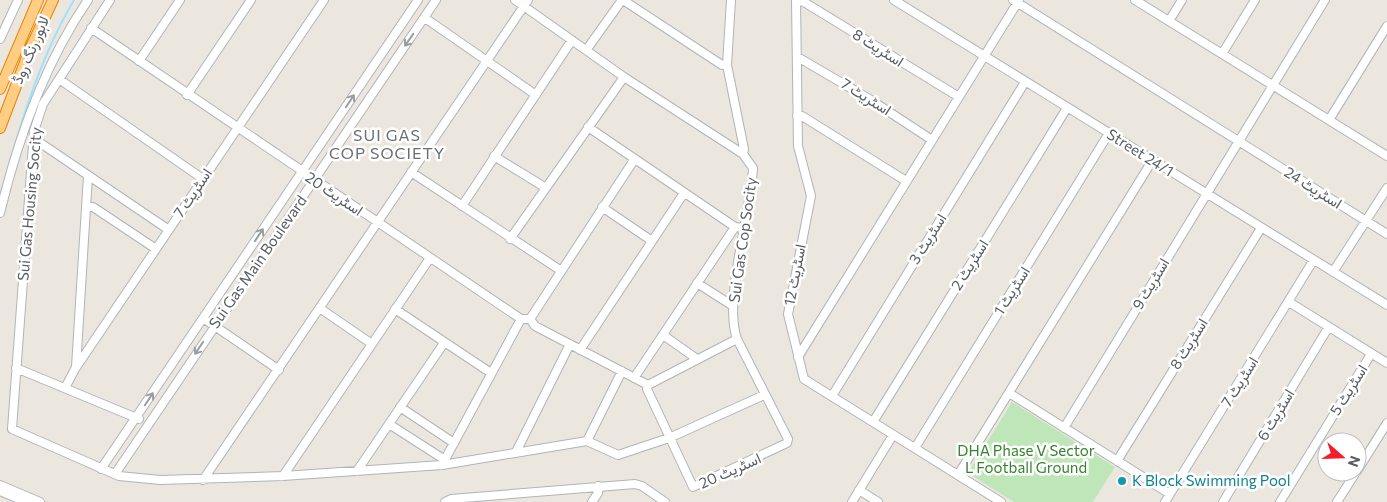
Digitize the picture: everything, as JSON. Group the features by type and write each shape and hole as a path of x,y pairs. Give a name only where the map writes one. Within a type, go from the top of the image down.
{"highway":[{"name":"لاہور رنگ روڈ","path":"0,89 38,0"},
{"name":"لاہور رنگ روڈ","path":"0,128 30,49 52,0"}],"street":[{"path":"0,39 18,0"},
{"path":"0,213 26,125 42,85 61,44 88,0"},
{"name":"Sui Gas Housing Socity","path":"102,468 12,429 33,138 43,104 110,0"},
{"path":"138,61 180,0"},
{"path":"187,95 252,0"},
{"name":"اسٹریٹ 7","path":"65,388 168,230 324,0"},
{"name":"Sui Gas Main Boulevard","path":"102,468 418,0"},
{"name":"Sui Gas Main Boulevard","path":"115,474 436,0"},
{"path":"515,0 526,3 572,40 624,77 743,154"},
{"path":"587,49 623,0 722,65 727,65"},
{"name":"Sui Gas Cop Socity","path":"730,0 727,65 744,149 743,154 753,168 733,324 737,339 788,439 787,444"},
{"name":"اسٹریٹ 12","path":"796,0 798,146 811,196 788,314 804,379 1001,502"},
{"name":"اسٹریٹ 8","path":"796,0 804,2 959,97"},
{"name":"Street 24/1","path":"894,0 1313,261 1387,305"},
{"path":"1135,0 1387,156"},
{"path":"1169,21 1182,0"},
{"path":"1222,54 1255,0"},
{"name":"اسٹریٹ 9","path":"1064,428 1325,0"},
{"path":"798,357 1017,1 1238,141"},
{"path":"203,480 321,309 526,3"},
{"path":"425,18 536,95"},
{"path":"1329,120 1387,26"},
{"name":"اسٹریٹ 20","path":"91,28 187,95 521,319"},
{"path":"462,206 572,40"},
{"path":"382,54 394,61"},
{"name":"اسٹریٹ 7","path":"797,60 801,59 837,80 932,140"},
{"path":"510,238 624,77"},
{"path":"58,79 203,179"},
{"name":"اسٹریٹ 3","path":"832,396 1025,82"},
{"name":"اسٹریٹ 2","path":"873,422 1067,108"},
{"path":"797,116 802,116 906,181"},
{"path":"588,127 735,227 745,228"},
{"name":"اسٹریٹ 1","path":"914,448 1108,134"},
{"path":"33,138 168,230"},
{"name":"اسٹریٹ 24","path":"1238,141 1387,234"},
{"path":"494,156 546,188"},
{"path":"530,319 560,270 634,160"},
{"path":"958,475 1152,161"},
{"path":"411,172 560,270"},
{"path":"76,369 88,176"},
{"path":"1333,272 1367,222 1387,188"},
{"path":"580,350 684,193"},
{"path":"86,207 93,208 156,249"},
{"path":"602,207 652,241"},
{"path":"634,378 735,227"},
{"name":"اسٹریٹ 8","path":"1117,461 1261,228"},
{"path":"283,476 430,258"},
{"name":"اسٹریٹ 7","path":"1165,502 1313,261"},
{"path":"697,283 734,306"},
{"path":"1289,302 1387,363"},
{"path":"321,309 372,344"},
{"path":"395,310 491,373"},
{"path":"203,318 279,370"},
{"path":"444,463 521,319 530,319"},
{"path":"530,319 533,325 648,385 737,339"},
{"name":"اسٹریٹ 6","path":"1223,502 1328,328"},
{"path":"663,335 697,359"},
{"path":"357,471 444,343"},
{"path":"516,452 570,344"},
{"name":"اسٹریٹ 5","path":"1280,502 1371,354"},
{"path":"16,368 148,423"},
{"path":"587,441 622,371"},
{"name":"اسٹریٹ 20","path":"648,385 646,390 696,488 787,444"},
{"path":"1009,393 1170,494"},
{"path":"102,468 115,474 141,479 203,480 283,476 444,463 587,441 618,455 669,438 764,394"},
{"path":"400,407 454,443"},
{"path":"1367,455 1387,423"},
{"path":"389,424 444,463"},
{"path":"852,502 893,435"},
{"path":"1337,502 1350,482"},
{"path":"0,485 40,502"},
{"path":"448,500 518,492 639,485 666,502"},
{"path":"592,502 598,493 598,486"},
{"path":"859,490 878,502"},
{"path":"0,491 15,499 26,502"},
{"path":"518,492 518,502"}],"green space":[{"name":"DHA Phase V Sector L Football Ground","path":"1012,402 1115,467 1093,502 1014,502 968,473"}],"waterway":[{"path":"0,197 22,121 40,71 61,23 74,0"}],"place":[{"name":"K Block Swimming Pool","path":"1122,481"}],"district":[{"name":"SUI GAS COP SOCIETY","path":"387,144"}]}
